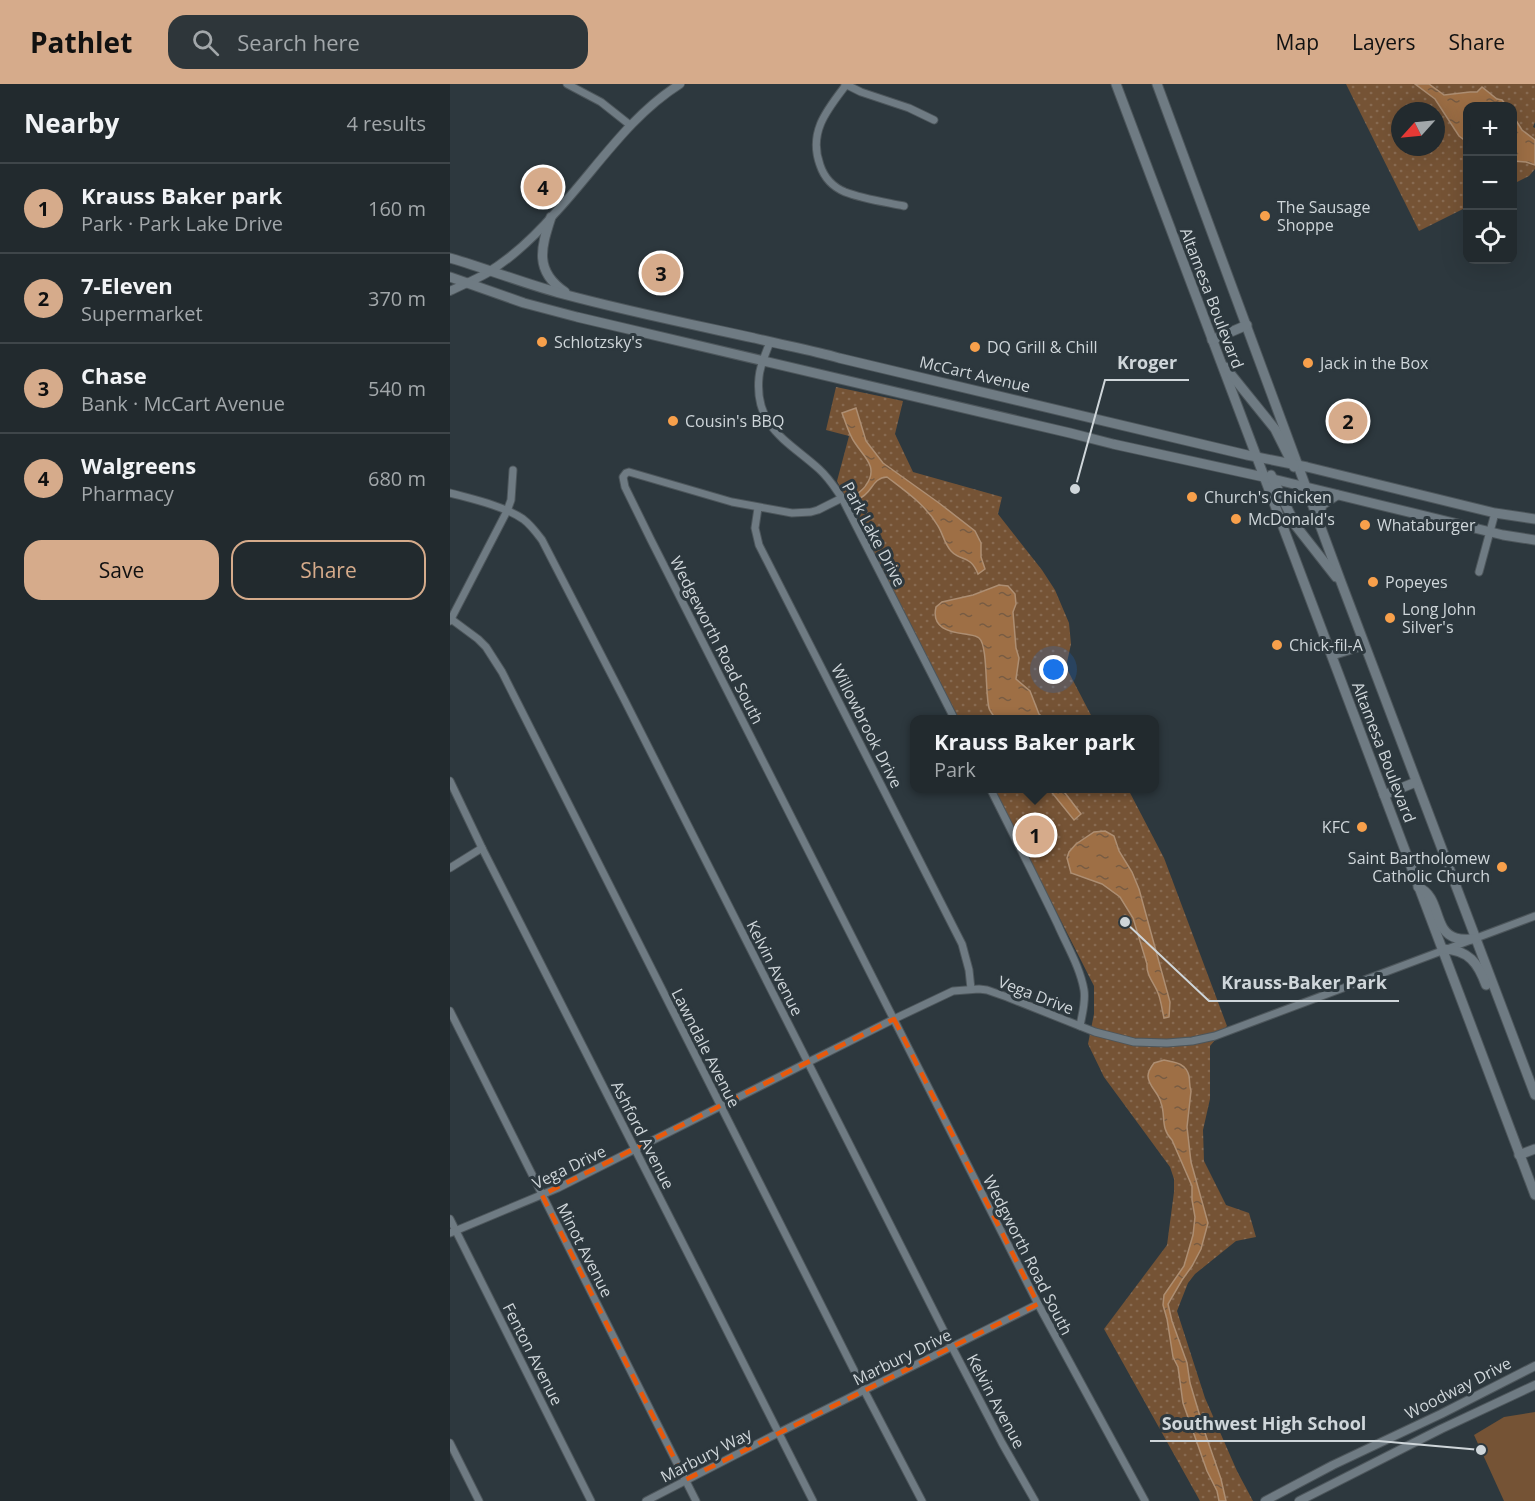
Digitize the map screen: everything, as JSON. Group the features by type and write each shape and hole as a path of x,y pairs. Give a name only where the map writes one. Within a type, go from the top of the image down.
{"main road":[{"name":"Altamesa Boulevard","path":"1116,84 1256,457 1269,478 1418,887 1535,1195"},
{"name":"Altamesa Boulevard","path":"1157,84 1247,325 1295,465 1306,488 1535,1095"},
{"path":"551,218 543,243 543,262 548,277 572,296"},
{"name":"McCart Avenue","path":"450,258 490,270 516,281 572,296 804,348 1494,513 1535,519"},
{"path":"450,278 524,303 636,331 1113,444 1269,478 1490,532 1535,540"},
{"path":"636,331 640,312"},
{"path":"1212,340 1247,325"},
{"path":"1220,361 1275,429 1295,465"},
{"path":"974,410 982,391"},
{"path":"1113,444 1119,424"},
{"path":"1269,478 1296,526 1341,582"},
{"path":"1318,521 1322,505 1337,495"},
{"path":"1332,655 1364,645"},
{"path":"1384,795 1416,782"},
{"path":"1418,887 1429,893 1441,924 1448,933 1454,938 1475,939"},
{"path":"1443,949 1454,950 1474,961 1494,1000 1502,1010"},
{"path":"1519,1155 1535,1149"}],"street":[{"path":"567,84 601,102 630,125"},
{"path":"450,291 490,270 529,240 551,218 630,125 650,106 680,84"},
{"path":"904,206 859,196 834,186 822,171 816,155 818,130 828,108 845,84 934,120"},
{"name":"Park Lake Drive","path":"770,342 763,360 758,387 759,399 768,422 782,440 829,478 842,498 952,715"},
{"path":"451,620 507,511 511,500 513,470"},
{"name":"Wedgeworth Road South","path":"842,498 811,512 792,513 732,502 629,472 623,477 625,487 651,540 894,1019"},
{"name":"Kelvin Avenue","path":"450,493 507,511 521,518 542,540 952,1347 1035,1501"},
{"name":"Willowbrook Drive","path":"758,508 755,528 759,545 962,944 971,989"},
{"path":"1479,573 1494,513"},
{"name":"Lawndale Avenue","path":"451,620 486,647 502,672 922,1501"},
{"name":"Ashford Avenue","path":"450,781 813,1501"},
{"path":"992,793 1042,892 1082,980 1084,1003 1080,1026"},
{"path":"450,868 482,848"},
{"name":"Vega Drive","path":"453,1231 542,1195 953,991 987,990 1118,1039 1167,1043 1192,1041 1215,1036 1535,916"},
{"name":"Minot Avenue","path":"450,1011 696,1501"},
{"name":"Wedgworth Road South","path":"894,1019 1038,1304 1145,1501"},
{"name":"Fenton Avenue","path":"450,1219 453,1231 591,1501"},
{"name":"Marbury Drive","path":"778,1433 1038,1304"},
{"name":"Woodway Drive","path":"1265,1501 1535,1366"},
{"path":"1515,1376 1523,1391"},
{"name":"Woodway Drive","path":"1299,1501 1535,1385"},
{"name":"Marbury Way","path":"646,1501 778,1433"},
{"path":"450,1443 479,1501"}],"highlighted area":[{"path":"894,1019 1038,1304 685,1480 542,1195"}],"shaded area":[{"path":"1346,84 1535,84 1533,127 1535,128 1535,169 1529,176 1517,182 1517,102 1463,102 1463,209 1419,231"},
{"path":"836,387 903,401 895,434 913,472 1002,497 998,514 1042,570 1055,590 1069,623 1071,644 1066,667 1091,715 957,715 837,481 849,436 826,430"},
{"path":"996,793 1130,793 1164,858 1227,1026 1210,1046 1210,1099 1203,1130 1204,1161 1226,1205 1249,1213 1256,1237 1236,1241 1195,1274 1188,1283 1177,1311 1205,1398 1237,1471 1253,1501 1200,1501 1104,1329 1167,1245 1174,1179 1170,1167 1104,1077 1088,1044 1094,1014 1094,986"},
{"path":"1535,1412 1535,1501 1504,1501 1474,1435 1504,1417"}],"water":[{"path":"1415,84 1429,84 1444,95 1477,92 1482,87 1504,102 1463,102 1463,139 1445,114 1445,102 1437,102"},
{"path":"1517,122 1522,130 1535,140 1535,165 1517,161"},
{"path":"856,408 866,441 883,463 975,531 981,543 981,557 985,569 978,574 969,561 951,551 928,511 887,477 878,480 867,494 858,499 856,495 870,479 871,467 851,436 842,413"},
{"path":"999,585 1008,586 1015,594 1016,604 1013,612 1019,658 1016,679 1030,691 1040,715 993,715 989,708 982,642 976,636 947,630 936,620 936,607 942,602 973,595"},
{"path":"1052,793 1065,793 1081,814 1074,820"},
{"path":"1105,831 1114,836 1119,851 1139,889 1170,1002 1169,1017 1164,1018 1133,918 1120,897 1102,884 1071,873 1067,858 1069,852 1076,844 1094,832"},
{"path":"1164,1060 1183,1066 1188,1072 1191,1091 1187,1127 1191,1162 1208,1223 1201,1249 1168,1304 1226,1501 1219,1501 1183,1403 1178,1367 1173,1357 1163,1305 1164,1295 1184,1266 1193,1235 1195,1217 1192,1186 1166,1131 1160,1099 1148,1080 1154,1063"}],"place":[{"name":"Walgreens","path":"543,187"},
{"name":"The Sausage Shoppe","path":"1265,216"},
{"name":"Chase","path":"661,273"},
{"name":"Schlotzsky's","path":"542,342"},
{"name":"DQ Grill & Chill","path":"975,347"},
{"name":"Jack in the Box","path":"1308,363"},
{"name":"Cousin's BBQ","path":"673,421"},
{"name":"7-Eleven","path":"1348,421"},
{"name":"Kroger","path":"1075,489"},
{"name":"Church's Chicken","path":"1192,497"},
{"name":"McDonald's","path":"1236,519"},
{"name":"Whataburger","path":"1365,525"},
{"name":"Popeyes","path":"1373,582"},
{"name":"Long John Silver's","path":"1390,618"},
{"name":"Chick-fil-A","path":"1277,645"},
{"name":"KFC","path":"1362,827"},
{"name":"Krauss Baker park","path":"1035,835"},
{"name":"Saint Bartholomew Catholic Church","path":"1502,867"},
{"name":"Krauss-Baker Park","path":"1125,922"},
{"name":"Southwest High School","path":"1481,1450"}]}
